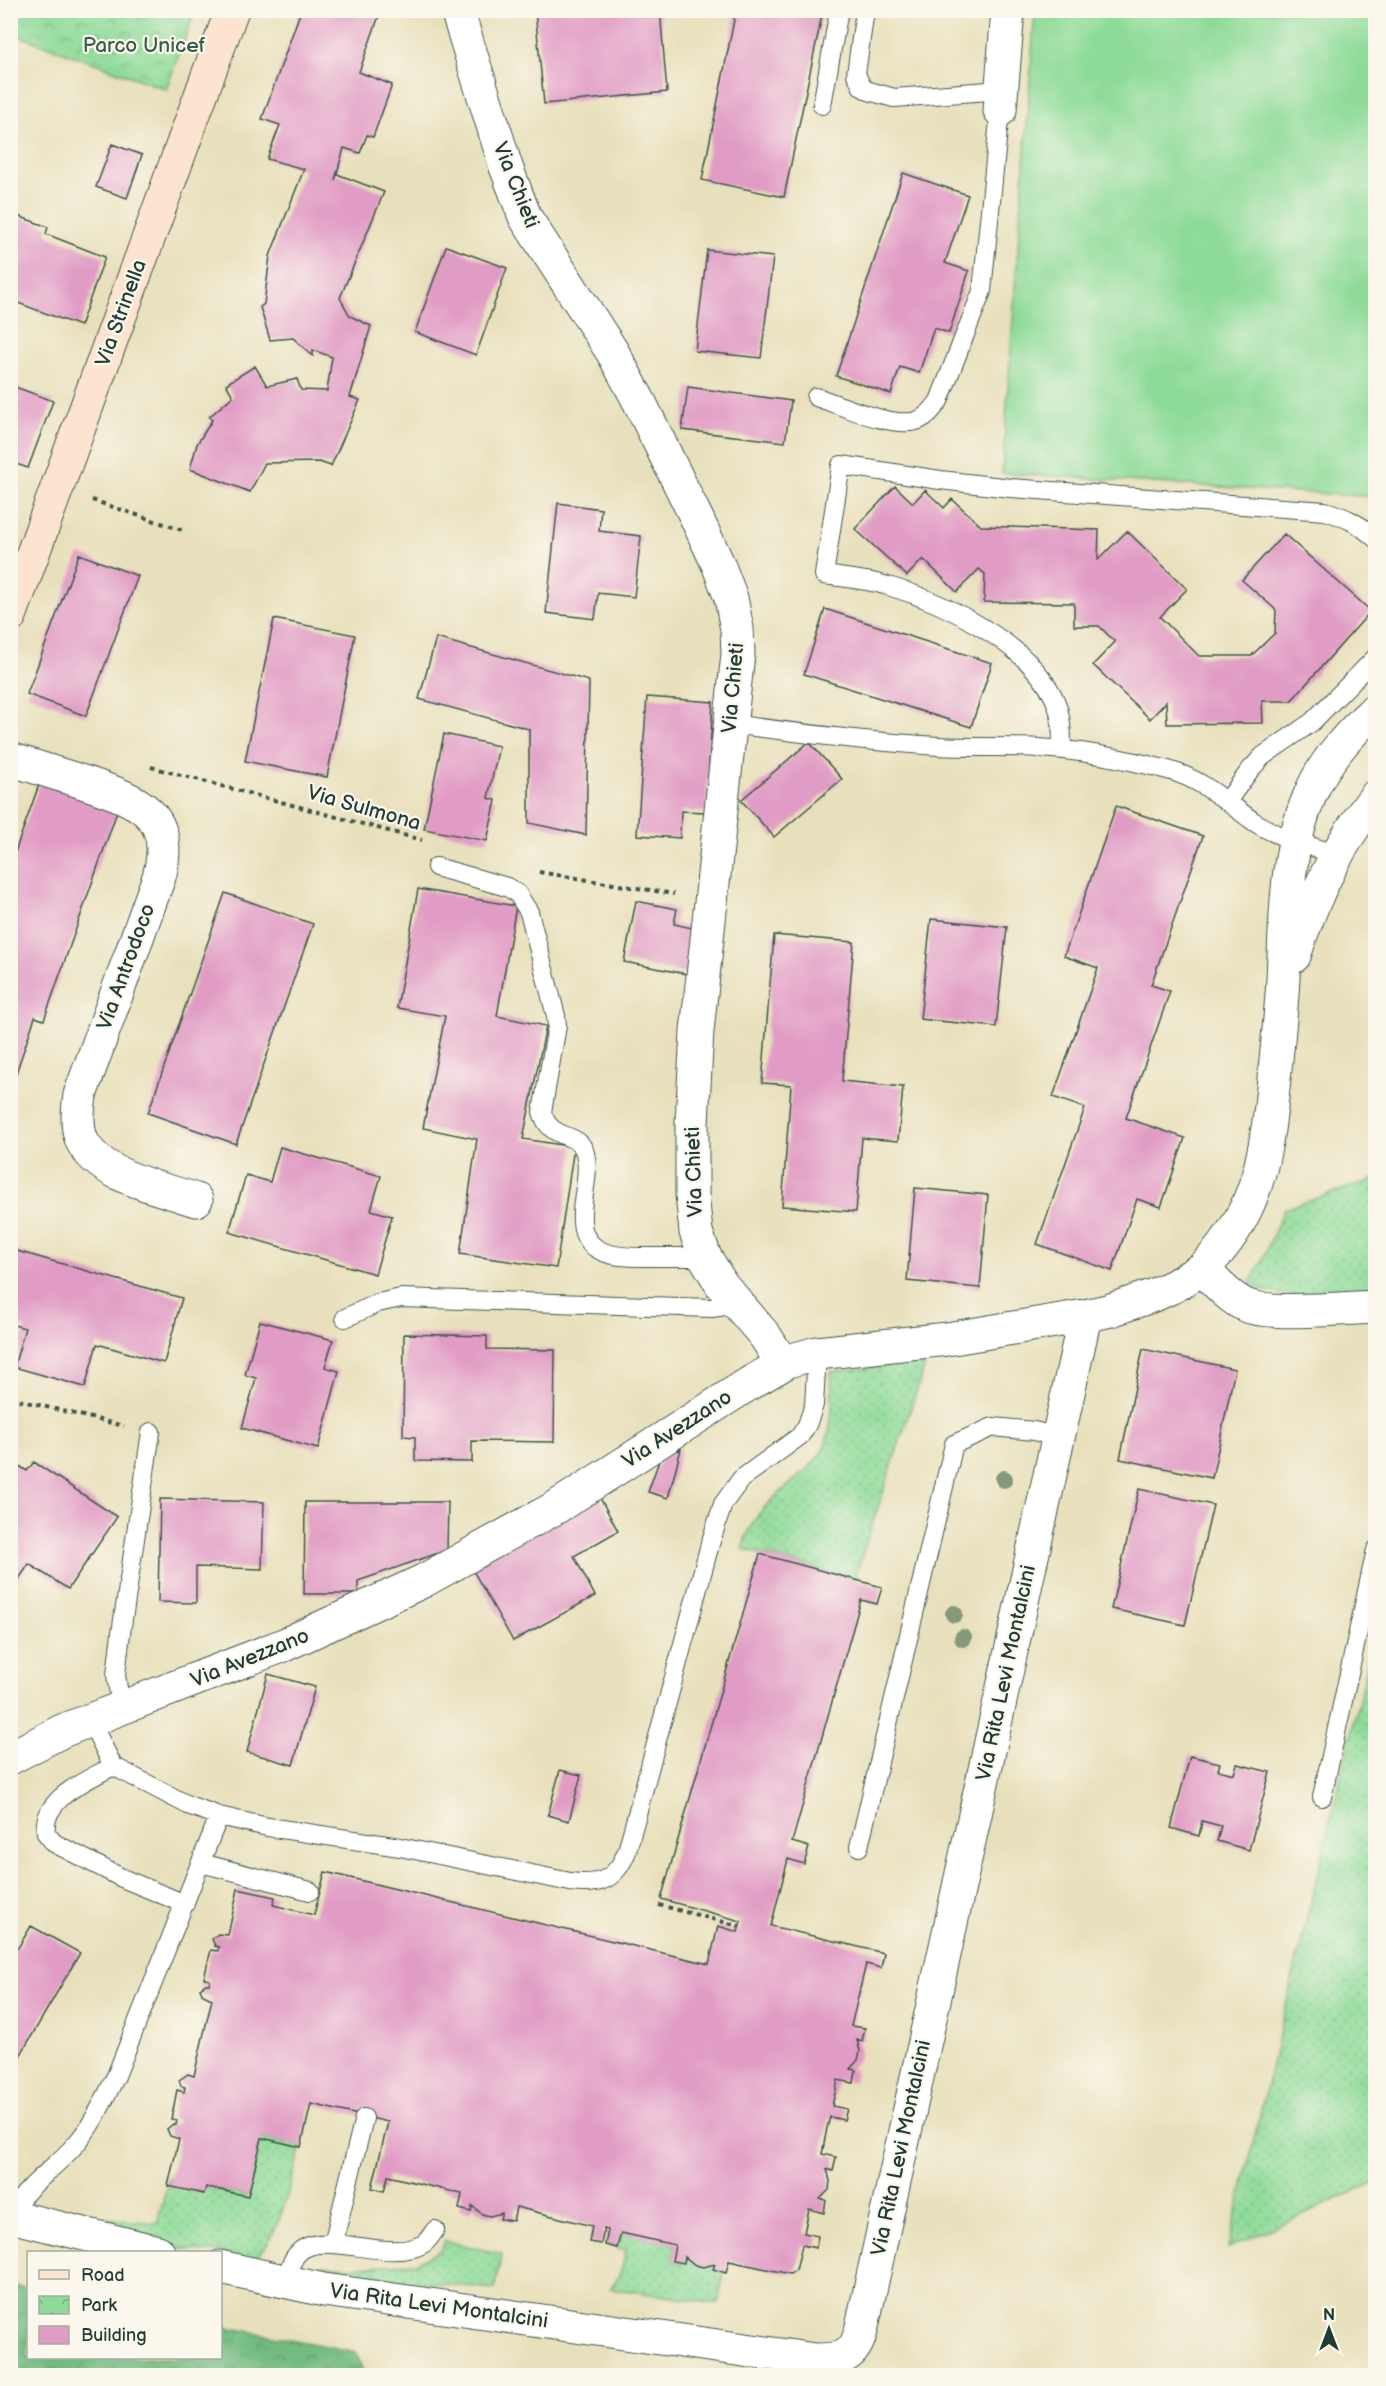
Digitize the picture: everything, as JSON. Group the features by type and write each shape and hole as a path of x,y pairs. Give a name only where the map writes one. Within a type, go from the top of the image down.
{"main road":[{"name":"Via Strinella","path":"10,616 232,10"}],"street":[{"name":"Via Chieti","path":"457,10 506,167 525,217 618,363 639,401 718,564 731,598 737,629 738,654 697,1031 692,1122 694,1216 696,1232 705,1257 722,1285 765,1336 783,1364"},
{"path":"1001,100 1008,10"},
{"path":"1282,1001 1287,898 1295,841 1304,808 1319,776 1339,746 1376,709"},
{"name":"Via Antrodoco","path":"10,759 125,796 144,807 152,815 162,834 163,857 159,877 80,1095 78,1124 82,1140 90,1153 103,1165 120,1174 196,1200"},
{"path":"1282,1001 1307,920 1337,855 1376,796"},
{"name":"Via Avezzano","path":"10,1758 52,1736 90,1720 284,1645 423,1581 555,1508 783,1364 817,1353 947,1339 1085,1316 1112,1310 1174,1286 1202,1269 1232,1235 1247,1208 1259,1178 1269,1128 1282,1001"},
{"path":"1202,1269 1240,1303 1251,1307 1272,1310 1376,1307"},
{"name":"Via Rita Levi Montalcini","path":"222,2267 286,2283 801,2367 839,2360 852,2351 859,2337 1085,1316"},
{"path":"10,2215 150,2251"}],"lane":[{"path":"822,105 839,10"},
{"path":"816,396 899,422 920,420 931,412 939,400 982,291 1001,100 894,98 868,91 862,87 855,75 866,10"},
{"path":"1062,750 1059,713 1051,694 1015,651 996,636 928,600 886,586 824,575 842,465 1011,488 1325,511 1354,521 1376,539"},
{"path":"1228,800 1263,756 1312,722 1376,657"},
{"path":"730,724 889,742 1082,752 1170,771 1192,779 1228,800 1272,832 1337,855"},
{"path":"436,867 507,887 517,893 530,912 556,1016 542,1112 544,1122 551,1130 577,1140 586,1154 582,1222 588,1240 594,1248 613,1256 705,1257"},
{"path":"345,1318 378,1303 401,1298 712,1308 738,1304"},
{"path":"90,1720 113,1766 188,1805 219,1816 268,1827 400,1847 570,1882 599,1882 615,1874 627,1851 710,1544 723,1504 741,1479 804,1431 814,1405 817,1353"},
{"path":"859,1847 954,1444 993,1427 1034,1431 1058,1437"},
{"path":"121,1708 116,1675 151,1432"},
{"path":"1322,1797 1376,1550"},
{"path":"113,1766 66,1793 46,1820 46,1833 54,1843 122,1878 185,1904"},
{"path":"10,2215 23,2194 74,2146 96,2115 116,2076 219,1816"},
{"path":"201,1863 310,1891"},
{"path":"333,2244 364,2118"},
{"path":"286,2283 290,2266 299,2252 314,2244 402,2250 423,2244 435,2229"}],"path":[{"path":"84,497 185,531"},
{"name":"Via Sulmona","path":"142,765 425,841"},
{"path":"534,870 591,882 711,900"},
{"path":"10,1398 151,1432"},
{"path":"659,1905 739,1926"}],"green space":[{"name":"Parco Unicef","path":"11,10 195,11 166,89 11,33"},
{"path":"1035,11 1375,11 1375,497 1002,473"},
{"path":"1375,1179 1375,1294 1292,1295 1261,1290 1249,1284 1262,1261 1284,1209"},
{"path":"926,1362 854,1579 742,1549 748,1532 764,1508 812,1464 825,1445 831,1418 831,1372"},
{"path":"1375,1634 1375,2182 1228,2248"},
{"path":"262,2138 301,2147 277,2225 261,2252 252,2261 222,2251 198,2251 38,2222 39,2212 157,2223 169,2178 247,2196"},
{"path":"621,2233 675,2245 672,2261 684,2263 685,2257 699,2265 715,2264 714,2269 724,2272 718,2304 610,2288 619,2275 625,2256 626,2250 617,2248"},
{"path":"445,2241 502,2254 494,2289 322,2273 322,2265 355,2267 416,2263 440,2250"},
{"path":"11,2285 27,2289 27,2359 222,2359 222,2326 356,2352 364,2375 11,2375"}],"building":[{"path":"301,10 381,10 359,72 392,85 373,137 367,135 360,153 344,148 335,180 337,174 384,192 340,298 350,316 371,326 350,397 360,400 331,466 319,462 265,463 250,492 190,469 197,444 212,420 209,417 233,396 226,384 255,366 267,386 297,379 301,390 327,391 332,357 313,350 313,356 293,338 270,340 260,307 264,304 270,256 304,169 267,159 280,125 262,119"},
{"path":"535,10 660,10 667,92 544,104"},
{"path":"736,10 823,10 784,197 702,180"},
{"path":"112,144 142,155 127,198 96,187"},
{"path":"903,173 968,195 945,263 969,271 949,333 934,328 919,373 900,367 891,394 836,376"},
{"path":"10,213 48,227 46,234 105,257 80,326 10,300"},
{"path":"446,246 507,268 476,355 415,332"},
{"path":"707,250 773,257 761,358 695,351"},
{"path":"10,385 53,401 28,468 10,462"},
{"path":"688,387 791,401 785,442 682,430"},
{"path":"895,486 913,503 925,490 944,508 952,499 981,526 1099,530 1098,560 1127,531 1187,589 1160,617 1199,656 1251,656 1275,633 1276,610 1242,580 1284,534 1371,611 1291,701 1262,701 1263,723 1167,724 1166,702 1150,719 1093,665 1115,642 1099,626 1074,626 1074,603 984,602 985,574 979,569 957,592 923,559 907,576 855,529"},
{"path":"558,503 601,509 599,531 641,536 634,597 598,593 595,619 546,613"},
{"path":"79,554 138,576 86,716 27,694"},
{"path":"825,609 992,663 971,727 804,674"},
{"path":"274,619 355,635 327,777 245,761"},
{"path":"436,638 589,681 586,835 529,823 529,729 419,699"},
{"path":"647,697 713,702 706,812 681,811 680,838 637,835"},
{"path":"444,734 499,746 488,798 496,800 487,841 424,829"},
{"path":"809,742 842,779 774,837 741,800"},
{"path":"41,779 119,806 44,1020 35,1017 11,1088 10,866"},
{"path":"1116,806 1203,836 1151,985 1170,991 1126,1118 1185,1138 1161,1207 1137,1199 1112,1271 1037,1244 1085,1108 1053,1097 1098,968 1064,956"},
{"path":"418,889 516,906 497,1016 546,1026 523,1139 574,1147 556,1268 460,1254 477,1139 423,1128 445,1016 397,1008"},
{"path":"225,893 313,924 236,1144 148,1113"},
{"path":"636,901 677,909 674,924 701,930 692,975 624,962"},
{"path":"931,919 1007,927 996,1027 920,1019"},
{"path":"774,935 854,942 842,1081 903,1087 898,1141 862,1138 856,1212 782,1206 791,1085 762,1083"},
{"path":"280,1147 381,1176 371,1210 392,1216 375,1274 229,1232 246,1175 270,1182"},
{"path":"915,1188 988,1195 980,1288 907,1281"},
{"path":"10,1249 182,1298 164,1363 97,1344 85,1387 14,1367 25,1328 10,1324"},
{"path":"260,1321 333,1340 325,1367 339,1371 318,1449 242,1428 256,1378 245,1375"},
{"path":"404,1334 487,1336 487,1349 555,1350 554,1442 472,1441 472,1462 415,1461 415,1437 403,1436"},
{"path":"1143,1349 1235,1369 1212,1478 1120,1459"},
{"path":"681,1449 668,1498 648,1492 659,1461 669,1453"},
{"path":"10,1460 27,1471 34,1462 117,1517 68,1589 29,1564 10,1592"},
{"path":"1139,1489 1213,1505 1185,1625 1111,1609"},
{"path":"599,1496 618,1531 574,1556 595,1596 513,1641 471,1567"},
{"path":"160,1499 264,1502 262,1569 196,1567 196,1603 158,1602"},
{"path":"305,1502 448,1502 447,1550 358,1581 358,1594 304,1594"},
{"path":"760,1554 882,1587 877,1604 861,1600 792,1842 809,1847 804,1864 788,1859 771,1926 884,1953 881,1968 866,1964 851,2026 865,2028 862,2041 857,2040 860,2051 858,2060 850,2069 856,2070 854,2083 838,2080 832,2106 847,2109 844,2120 830,2117 822,2154 836,2157 833,2171 827,2169 830,2181 829,2190 820,2199 826,2200 824,2213 809,2209 804,2233 818,2236 816,2248 802,2245 796,2270 790,2274 729,2261 726,2273 713,2269 715,2264 703,2267 695,2265 685,2257 684,2263 672,2261 675,2245 621,2233 617,2248 605,2245 608,2230 604,2229 601,2244 589,2242 592,2226 516,2207 513,2221 500,2219 502,2213 490,2216 482,2214 472,2206 471,2212 459,2209 462,2194 388,2176 384,2191 372,2188 388,2122 311,2104 301,2147 262,2138 248,2196 206,2187 204,2194 168,2186 179,2139 170,2136 167,2129 173,2124 176,2125 177,2120 171,2119 177,2090 184,2092 185,2087 181,2086 179,2080 188,2074 194,2076 212,1999 203,1995 200,1988 209,1984 210,1980 204,1978 211,1950 218,1951 219,1947 215,1946 212,1939 218,1934 228,1935 238,1889 275,1897 273,1905 314,1915 325,1872 709,1964 718,1926 738,1932 741,1921 661,1899"},
{"path":"268,1674 315,1687 293,1765 247,1752"},
{"path":"1190,1756 1220,1763 1218,1770 1234,1774 1237,1764 1270,1772 1249,1850 1217,1841 1221,1826 1202,1821 1199,1836 1171,1828"},
{"path":"560,1770 581,1775 569,1821 548,1815"},
{"path":"31,1926 80,1953 10,2073 10,1943 18,1948"}]}
